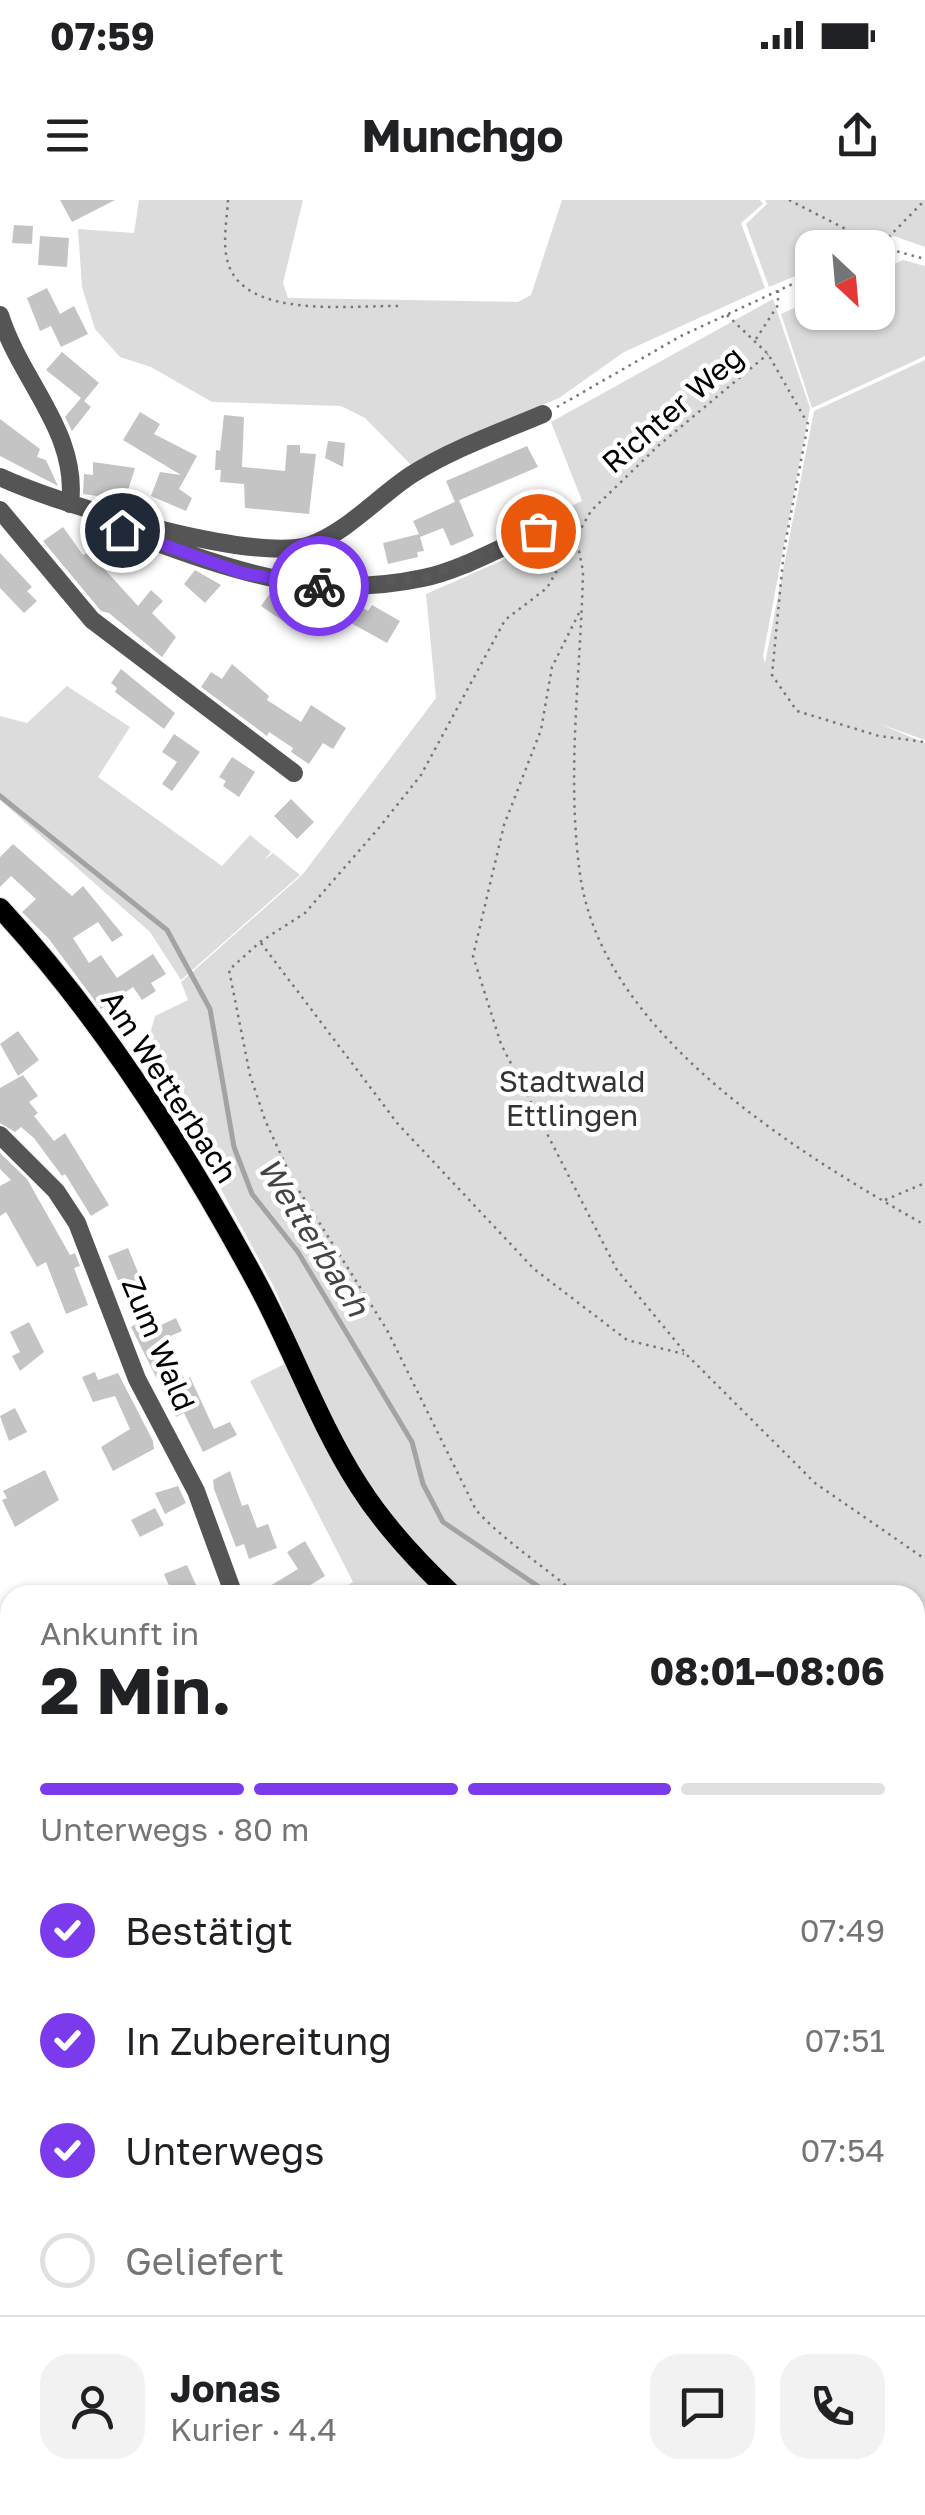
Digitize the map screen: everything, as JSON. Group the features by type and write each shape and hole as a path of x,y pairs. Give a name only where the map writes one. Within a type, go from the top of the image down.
{"main road":[{"name":"Am Wetterbach","path":"0,908 70,992 152,1107 271,1311 360,1488 423,1567 442,1585"}],"street":[{"path":"0,315 8,339 72,462 70,504"},
{"path":"0,478 70,504 240,548 289,551 315,544 425,467 543,414"},
{"path":"0,510 92,620 294,773"},
{"path":"121,516 122,530 242,573 306,587 425,578 538,531"},
{"name":"Zum Wald","path":"0,1135 56,1190 78,1222 137,1380 196,1491 230,1585"}],"path":[{"path":"228,200 226,258 232,275 246,287 278,304 399,306"},
{"path":"789,200 846,230"},
{"path":"895,231 925,200"},
{"path":"895,251 925,259"},
{"path":"543,414 681,336 795,282"},
{"path":"756,340 778,305 778,289"},
{"path":"727,315 768,354 808,424 784,550 772,675 798,712 879,736 925,742"},
{"name":"Richter Weg","path":"566,1585 524,1548 497,1533 476,1510 388,1330 293,1181 250,1076 228,970 260,942 305,913 378,829 421,774 505,620 547,588 591,511 628,473 768,354"},
{"path":"571,545 579,551 583,571 576,830 580,877 589,914 614,968 644,1014 725,1092 883,1201 925,1224"},
{"path":"579,613 552,668 541,730 504,825 473,956 502,1044 616,1270 686,1355 816,1483 925,1559"},
{"path":"260,942 398,1124 534,1269 626,1340 686,1355"},
{"path":"883,1201 925,1183"}],"green space":[{"path":"139,200 303,200 283,283 288,298 518,302 531,295 562,200 760,200 763,204 741,223 765,288 624,352 559,398 451,443 414,468 365,418 341,406 212,402 151,367 120,357 95,329 82,287 78,229 134,233"},
{"path":"765,200 925,200 925,247 895,236 895,230 795,230 795,276 769,287 746,224 767,204"},
{"path":"903,260 925,266 925,356 812,408 781,314 795,308 795,330 895,330 895,264"},
{"name":"Stadtwald Ettlingen","path":"773,299 810,408 763,656 765,663 814,411 925,360 925,740 880,724 925,743 925,1585 348,1585 353,1582 250,1381 303,1355 274,1287 196,1143 207,1133 148,1041 155,1016 188,1000 181,982 303,874 436,698 426,594 549,540 557,512 582,501 551,422"},
{"path":"67,686 130,727 98,777 222,866 250,835 271,852 264,860 273,853 300,875 181,980 150,932 0,800 0,716 27,723"}],"building":[{"path":"60,200 115,200 72,222"},
{"path":"14,225 33,226 32,244 12,243"},
{"path":"40,236 69,238 67,267 38,265"},
{"path":"47,288 60,314 74,306 88,334 61,347 51,326 40,331 27,298"},
{"path":"62,352 99,383 84,401 91,407 72,431 65,417 81,398 46,370"},
{"path":"140,412 160,424 154,434 197,456 179,489 192,498 186,511 151,496 160,472 181,475 123,440"},
{"path":"224,415 244,417 242,467 285,471 287,445 300,445 300,453 316,454 309,514 245,508 244,484 220,482 221,470 215,470 216,450 220,451"},
{"path":"0,419 40,449 37,457 46,460 58,486 0,456"},
{"path":"328,441 345,443 343,467 325,458"},
{"path":"527,446 538,467 455,502 446,481"},
{"path":"93,462 135,468 125,500 83,494 84,474 93,475"},
{"path":"459,500 474,536 451,546 443,528 420,537 424,551 417,552 418,557 388,564 383,543 419,534 413,521"},
{"path":"63,527 83,555 89,552 138,606 151,590 163,601 152,613 176,637 162,657 109,613 101,611 43,541"},
{"path":"0,553 32,587 27,591 37,601 24,613 0,588"},
{"path":"195,570 221,585 205,603 184,584"},
{"path":"271,592 280,598 288,593 301,602 286,623 261,606"},
{"path":"322,597 345,609 350,600 368,611 372,605 400,621 387,643 342,618 334,631 310,615"},
{"path":"232,664 269,696 267,700 301,722 311,705 346,728 333,749 323,743 309,764 291,752 293,748 269,732 267,736 201,687 211,672 222,679"},
{"path":"121,669 175,713 164,729 115,692 117,688 111,683"},
{"path":"174,734 200,752 172,791 162,784 177,762 162,752"},
{"path":"232,757 255,772 239,797 223,786 226,781 219,777"},
{"path":"291,799 314,822 297,839 274,816"},
{"path":"13,844 72,896 83,886 123,935 112,942 98,922 73,938 89,963 101,955 117,978 153,954 166,974 151,983 156,991 142,1000 133,987 101,1009 49,939 22,912 36,899 11,876 0,887 0,857"},
{"path":"18,1031 39,1060 18,1076 0,1044"},
{"path":"23,1075 38,1096 29,1102 38,1113 34,1116 54,1141 65,1133 109,1205 91,1216 65,1174 62,1176 34,1138 21,1127 15,1132 0,1123 0,1088"},
{"path":"0,1153 27,1179 70,1255 75,1253 80,1266 74,1268 88,1305 66,1314 46,1262 37,1267 6,1212 0,1216 0,1186 11,1180 0,1169"},
{"path":"128,1248 145,1289 141,1291 159,1326 176,1318 182,1331 164,1339 185,1380 190,1377 214,1429 230,1422 237,1435 203,1452 184,1413 176,1417 131,1327 136,1324 108,1256"},
{"path":"29,1322 44,1352 20,1371 12,1356 20,1352 10,1332"},
{"path":"95,1372 98,1380 118,1373 153,1441 154,1449 113,1471 101,1447 130,1429 115,1396 93,1402 82,1377"},
{"path":"15,1408 27,1432 9,1441 0,1416"},
{"path":"45,1470 59,1500 15,1527 2,1500 7,1498 3,1491"},
{"path":"230,1471 242,1506 248,1504 257,1528 268,1524 277,1548 249,1559 244,1544 236,1547 213,1480"},
{"path":"178,1486 186,1503 165,1514 155,1493"},
{"path":"155,1508 164,1525 140,1537 131,1520"},
{"path":"305,1541 325,1576 310,1585 272,1585 298,1569 287,1552"},
{"path":"187,1565 196,1585 169,1585 164,1574"}],"waterway":[{"name":"Wetterbach","path":"0,796 167,930 210,1009 234,1147 252,1194 298,1252 412,1442 423,1484 443,1522 536,1585"}],"way so far":[{"path":"319,586 425,578 538,531"}],"route":[{"path":"122,530 242,573 306,587 319,586"}]}
